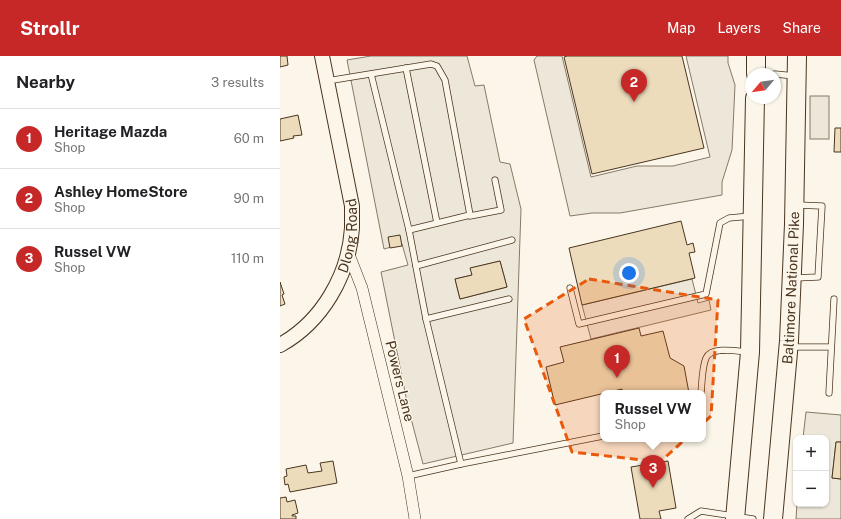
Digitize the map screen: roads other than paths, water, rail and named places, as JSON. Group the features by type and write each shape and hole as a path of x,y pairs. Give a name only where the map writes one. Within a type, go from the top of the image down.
{"main road":[{"name":"Baltimore National Pike","path":"773,519 788,347 794,205 797,56"},
{"path":"741,518 750,352 755,104"}],"street":[{"name":"Dlong Road","path":"280,345 305,327 319,313 331,294 342,272 348,252 352,228 352,206 322,56"},
{"name":"Powers Lane","path":"348,252 362,288 408,476 415,519"}],"lane":[{"path":"327,81 431,64 437,66 445,80 470,216"},
{"path":"406,68 437,223"},
{"path":"371,74 409,230 426,319 461,464"},
{"path":"781,75 797,76"},
{"path":"409,230 501,210 495,180"},
{"path":"791,279 818,277 822,206 794,205"},
{"path":"570,288 579,324 706,294 720,223 729,218 753,215"},
{"path":"416,266 512,240"},
{"path":"829,393 834,299"},
{"path":"426,319 509,300"},
{"path":"788,347 831,347"},
{"path":"701,390 706,358 710,352 726,350 750,352"},
{"path":"408,476 600,437"},
{"path":"688,519 701,511 741,518"}],"place":[{"name":"Ashley HomeStore","path":"634,102"},
{"name":"Heritage Mazda","path":"617,378"},
{"name":"Russel VW","path":"653,488"}]}
